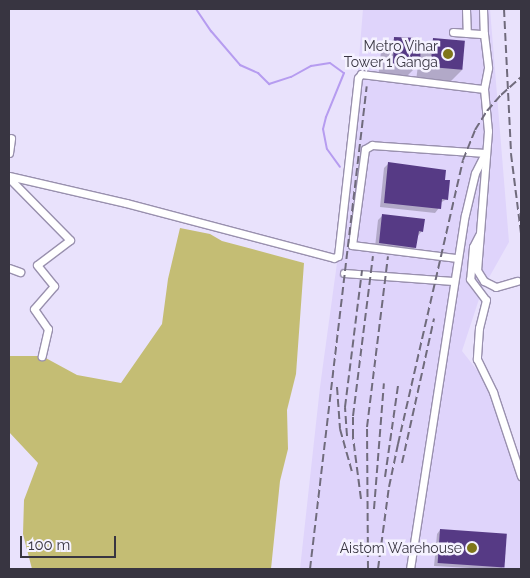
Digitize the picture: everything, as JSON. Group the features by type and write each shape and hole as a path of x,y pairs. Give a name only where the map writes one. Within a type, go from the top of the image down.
{"street":[{"path":"466,9 467,33"},
{"path":"483,9 488,68 484,90 488,130 485,153 482,228 477,270 484,281 496,287 517,282"},
{"path":"453,32 484,34"},
{"path":"9,177 126,203 334,258 338,256 358,78 361,74 484,90"},
{"path":"9,153 11,138"},
{"path":"457,258 352,245 365,149 372,145 485,153"},
{"path":"410,569 457,258 476,173 485,153"},
{"path":"9,177 70,240 37,265 54,286 34,309 48,329 42,356"},
{"path":"482,228 473,247 470,267 470,279 486,300 477,336 477,360 494,392 521,476"},
{"path":"9,268 20,272"},
{"path":"344,273 453,281"}],"shaded area":[{"path":"363,9 490,9 509,242 482,290 462,351 488,384 521,483 521,569 300,569 320,387 350,168"},
{"path":"180,228 210,234 222,241 304,263 296,374 287,410 288,449 280,481 271,569 32,569 23,534 24,500 38,463 9,432 9,356 42,356 77,375 121,383 162,324 168,279"}],"building":[{"path":"394,37 421,38 420,65 393,64"},
{"name":"Metro Vihar Tower 1 Ganga","path":"433,38 465,41 462,70 430,67"},
{"path":"388,162 446,170 445,180 450,180 448,200 442,199 441,209 384,203"},
{"path":"382,214 425,219 423,232 419,231 416,248 379,243"},
{"name":"Aistom Warehouse","path":"440,529 507,534 504,568 438,563"}],"waterway":[{"path":"196,9 211,31 240,65 258,73 269,84 291,77 311,66 330,63 344,73 323,129 327,149 340,167"}],"railway":[{"path":"504,9 511,154 521,233"},
{"path":"378,569 389,487 463,160 475,130 487,111 521,77"},
{"path":"310,569 367,86"},
{"path":"361,499 353,437 353,416 373,256"},
{"path":"368,569 367,427 388,256"},
{"path":"347,436 345,407 362,270"},
{"path":"402,463 434,319"},
{"path":"374,509 384,383"},
{"path":"385,477 398,386"},
{"path":"337,387 340,429 352,472"}],"place":[{"name":"Metro Vihar Tower 1 Ganga","path":"448,54"},
{"name":"Aistom Warehouse","path":"472,548"}]}
